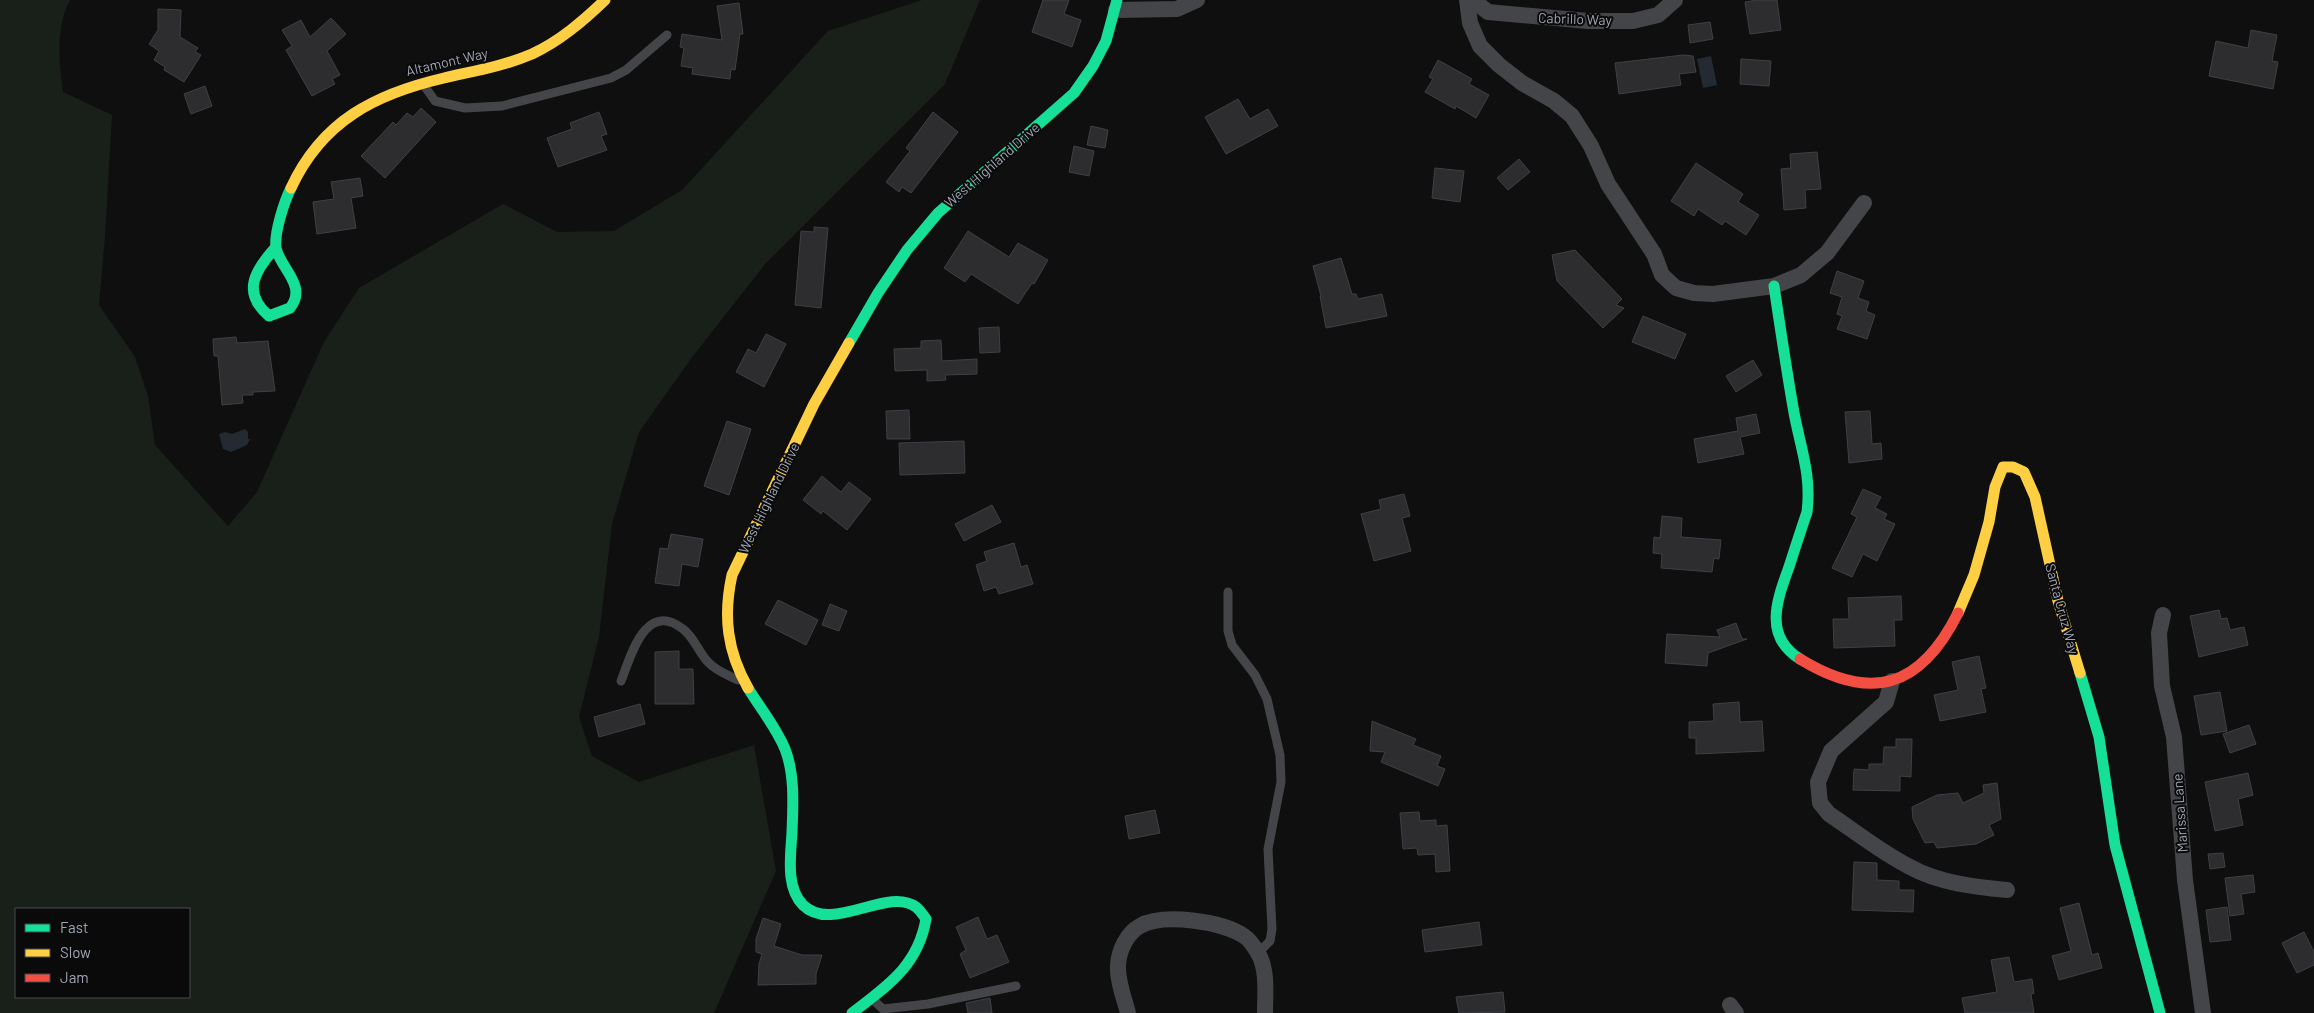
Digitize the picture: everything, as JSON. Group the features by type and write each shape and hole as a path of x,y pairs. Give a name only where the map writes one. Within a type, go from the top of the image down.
{"street":[{"name":"Altamont Way","path":"276,248 279,224 286,198 304,164 327,134 359,108 406,86 486,69 520,59 570,32 605,0"},
{"name":"West Highland Drive","path":"852,1013 888,984 914,958 924,936 926,919 916,907 900,903 822,914 807,908 798,900 791,879 792,799 785,750 763,708 745,684 729,649 726,612 727,594 732,575 814,404 878,293 907,250 938,213 1074,93 1093,66 1106,41 1116,5 1177,9 1197,0"},
{"path":"1467,0 1470,23 1480,46 1499,65 1522,83 1554,100 1572,116 1591,146 1608,184 1654,254 1662,275 1676,288 1694,293 1713,294 1774,286 1802,275 1827,253 1864,203"},
{"name":"Cabrillo Way","path":"1473,0 1488,12 1588,21 1633,20 1658,15 1675,0"},
{"path":"276,248 294,281 296,295 292,307 281,314 269,316 259,309 252,296 254,281 264,260 276,248"},
{"name":"Santa Cruz Way","path":"1774,286 1793,409 1808,472 1809,497 1807,512 1779,591 1774,616 1783,642 1796,657 1827,674 1860,684 1880,684 1892,681 1905,676 1926,662 1946,636 1963,602 1977,563 1989,520 1998,475 2003,467 2013,467 2024,472 2035,497 2058,601 2099,737 2115,845 2160,1013"},
{"name":"Marissa Lane","path":"2163,615 2159,633 2162,686 2174,737 2185,880 2203,1013"},
{"path":"1892,681 1886,702 1831,751 1818,782 1820,803 1829,814 1910,868 1941,879 1977,887 2007,890"},
{"path":"1128,1013 1118,964 1126,938 1139,926 1154,921 1185,920 1211,924 1244,936 1258,953 1264,966 1266,1013"}],"lane":[{"path":"422,82 435,101 465,108 502,106 611,78 626,70 667,35"},
{"path":"1228,592 1228,631 1232,645 1255,675 1267,699 1280,755 1281,782 1268,849 1272,929 1270,941 1258,953"},
{"path":"621,681 636,643 648,625 660,620 674,623 684,629 709,663 745,684"},
{"path":"870,998 883,1008 928,1004 1016,986"}],"shaded area":[{"path":"0,0 70,0 62,22 59,45 63,92 112,115 99,305 135,357 148,396 155,445 228,526 257,492 324,342 359,288 503,204 557,232 614,231 682,190 828,31 922,0 980,0 945,84 766,263 693,356 639,432 612,524 599,637 579,717 592,756 639,782 754,745 776,871 714,1013 0,1013"},
{"path":"1711,56 1717,85 1703,88 1697,59"},
{"path":"245,429 248,432 248,439 250,439 247,445 231,452 223,449 219,434 225,432 232,434"}],"building":[{"path":"1043,0 1069,0 1064,14 1081,20 1072,47 1032,32"},
{"path":"1777,0 1781,30 1750,34 1745,2"},
{"path":"739,3 743,34 740,34 735,70 731,69 730,79 692,74 693,68 681,66 684,48 680,47 682,34 722,40 717,6"},
{"path":"158,9 181,10 180,37 198,48 195,52 201,55 184,82 164,70 165,67 154,60 159,51 149,44 158,30"},
{"path":"331,18 346,34 327,51 340,75 332,79 335,84 312,96 286,50 292,46 282,30 301,20 310,37"},
{"path":"1710,22 1713,39 1690,43 1688,25"},
{"path":"2251,30 2277,35 2272,61 2278,62 2273,89 2209,76 2216,41 2248,48"},
{"path":"1683,55 1693,56 1696,72 1679,74 1681,85 1619,94 1615,63"},
{"path":"1741,59 1771,61 1769,86 1740,84"},
{"path":"1438,60 1472,79 1469,84 1489,95 1476,118 1456,106 1455,109 1425,92 1433,79 1429,77"},
{"path":"205,86 212,106 191,114 184,94"},
{"path":"1238,99 1250,119 1268,109 1278,126 1226,154 1205,117"},
{"path":"421,108 436,122 385,178 361,156 393,122 396,125 407,113 413,117"},
{"path":"599,112 607,134 601,136 607,150 558,167 547,138 572,129 570,123"},
{"path":"933,112 958,132 911,193 902,187 899,192 886,182 910,151 906,148"},
{"path":"1091,126 1108,130 1105,148 1087,145"},
{"path":"1074,146 1094,151 1089,176 1069,172"},
{"path":"1817,152 1821,189 1805,190 1806,208 1784,210 1781,169 1791,168 1790,154"},
{"path":"1519,159 1530,172 1508,190 1497,178"},
{"path":"1696,163 1743,194 1738,202 1759,215 1746,235 1725,221 1722,225 1698,209 1694,216 1671,201"},
{"path":"1435,168 1464,171 1460,202 1432,198"},
{"path":"360,178 363,196 351,198 356,228 317,234 313,202 334,199 331,182"},
{"path":"814,227 828,228 821,308 795,305 801,231 814,232"},
{"path":"968,231 1009,257 1018,243 1048,260 1034,284 1032,283 1018,304 971,274 965,282 944,268"},
{"path":"1575,250 1622,299 1616,305 1624,308 1603,328 1557,281 1552,255"},
{"path":"1341,258 1352,294 1356,294 1358,299 1382,294 1387,316 1326,328 1321,296 1313,266"},
{"path":"1837,271 1864,281 1858,298 1869,302 1866,311 1875,315 1867,339 1837,329 1842,316 1837,314 1842,297 1830,293"},
{"path":"1643,316 1686,334 1675,359 1632,342"},
{"path":"999,327 1000,352 980,353 979,328"},
{"path":"766,334 786,344 764,387 736,372 748,349 756,353"},
{"path":"236,337 237,343 268,341 275,391 253,392 253,395 242,395 243,403 222,405 218,356 214,356 213,339"},
{"path":"941,340 942,361 977,359 977,374 945,375 946,380 927,381 927,370 895,371 894,349 921,348 921,341"},
{"path":"1753,360 1762,375 1736,392 1726,376"},
{"path":"909,410 910,439 887,439 886,411"},
{"path":"1870,411 1872,444 1881,443 1882,459 1849,463 1845,412"},
{"path":"1756,414 1760,433 1740,437 1744,454 1698,463 1694,439 1738,431 1736,418"},
{"path":"727,421 751,429 729,495 704,486"},
{"path":"964,441 965,473 900,475 899,443"},
{"path":"822,476 841,492 849,482 871,499 847,530 823,511 821,514 803,500"},
{"path":"1863,489 1881,497 1875,508 1887,514 1884,519 1895,524 1877,561 1863,554 1852,577 1832,568 1857,517 1851,514"},
{"path":"1404,494 1410,516 1402,518 1411,551 1374,561 1361,514 1381,509 1379,500"},
{"path":"992,505 1001,522 964,541 955,524"},
{"path":"1662,516 1682,518 1681,537 1721,540 1719,559 1714,558 1712,572 1661,568 1662,554 1653,553 1654,537 1660,538"},
{"path":"671,534 703,539 698,567 682,564 679,586 655,583 660,548 668,549"},
{"path":"1014,543 1021,567 1027,565 1033,584 999,594 996,587 984,591 976,565 987,561 984,552"},
{"path":"1901,596 1902,620 1894,620 1895,646 1834,648 1833,619 1849,619 1848,598"},
{"path":"778,600 818,620 806,645 765,624"},
{"path":"830,604 847,611 839,631 822,625"},
{"path":"2219,610 2221,619 2227,618 2230,630 2244,627 2248,645 2199,657 2190,616"},
{"path":"1736,623 1742,639 1747,639 1708,653 1707,666 1665,663 1667,634 1720,637 1717,630"},
{"path":"679,651 679,669 693,669 694,704 655,704 655,652"},
{"path":"1979,656 1986,688 1981,689 1986,712 1940,721 1934,695 1958,690 1952,662"},
{"path":"2220,692 2227,731 2201,735 2194,696"},
{"path":"1739,702 1740,722 1762,721 1764,751 1696,754 1696,738 1689,738 1689,722 1714,721 1713,704"},
{"path":"640,704 645,724 599,737 594,717"},
{"path":"1372,721 1416,739 1413,745 1441,756 1437,766 1445,769 1438,786 1381,762 1385,752 1370,751"},
{"path":"2249,725 2256,744 2230,753 2223,734"},
{"path":"1896,739 1912,739 1911,777 1900,776 1900,791 1853,790 1854,769 1869,770 1869,764 1883,764 1884,747 1896,747"},
{"path":"2248,773 2253,795 2238,799 2243,825 2215,831 2205,782"},
{"path":"1997,783 2001,819 1989,825 1994,835 1976,844 1937,848 1934,842 1925,843 1913,819 1912,807 1937,795 1958,793 1963,803 1984,793 1983,785"},
{"path":"1155,810 1160,833 1129,839 1125,816"},
{"path":"1419,812 1420,821 1436,820 1436,826 1447,825 1450,871 1436,872 1435,854 1418,855 1417,848 1403,849 1400,813"},
{"path":"2223,853 2225,867 2210,869 2208,854"},
{"path":"1854,862 1877,863 1877,880 1899,881 1899,890 1914,890 1913,912 1852,910"},
{"path":"2253,875 2255,892 2241,894 2244,914 2230,916 2225,878"},
{"path":"2079,903 2092,955 2098,953 2102,968 2059,980 2052,956 2071,951 2060,908"},
{"path":"2227,907 2231,940 2210,942 2206,910"},
{"path":"978,917 987,939 997,935 1009,962 970,978 960,954 966,950 956,927"},
{"path":"763,918 781,924 774,946 802,955 822,955 816,974 816,984 758,985 759,964 762,954 756,952 756,939"},
{"path":"1479,922 1482,945 1425,952 1422,930"},
{"path":"2304,932 2314,952 2314,965 2297,973 2282,943"},
{"path":"2009,957 2014,982 2032,979 2034,993 2031,994 2034,1013 1965,1013 1962,998 1997,992 1991,960"},
{"path":"1503,992 1505,1012 1459,1013 1456,997"},
{"path":"990,998 992,1013 968,1013 966,1003"}],"traffic: fast":[{"path":"849,343 878,293 907,250 938,213 1074,93 1093,66 1106,41 1117,0"},
{"path":"276,247 269,256 262,264 257,273 253,290 260,307 269,316 290,308 295,300 295,285 276,248 280,218 291,188"},
{"path":"1774,286 1785,362 1808,484 1807,512 1780,592 1776,617 1781,640 1788,650 1800,659"},
{"path":"2080,673 2099,737 2115,845 2160,1013"},
{"path":"748,688 777,733 788,759 793,790 790,870 797,898 803,905 815,913 829,915 890,902 904,902 916,907 926,919 916,950 908,962 889,984 852,1013"}],"traffic: slow":[{"path":"291,188 318,145 335,128 373,102 419,85 500,65 532,54 571,30 605,0"},
{"path":"748,688 735,660 729,633 728,605 732,575 814,404 849,343"},
{"path":"1958,613 1974,575 1989,522 1995,487 2003,467 2013,467 2024,472 2035,497 2058,601 2080,673"}],"traffic: jam":[{"path":"1800,659 1826,673 1850,681 1872,683 1892,680 1911,672 1928,658 1944,638 1958,613"}]}
